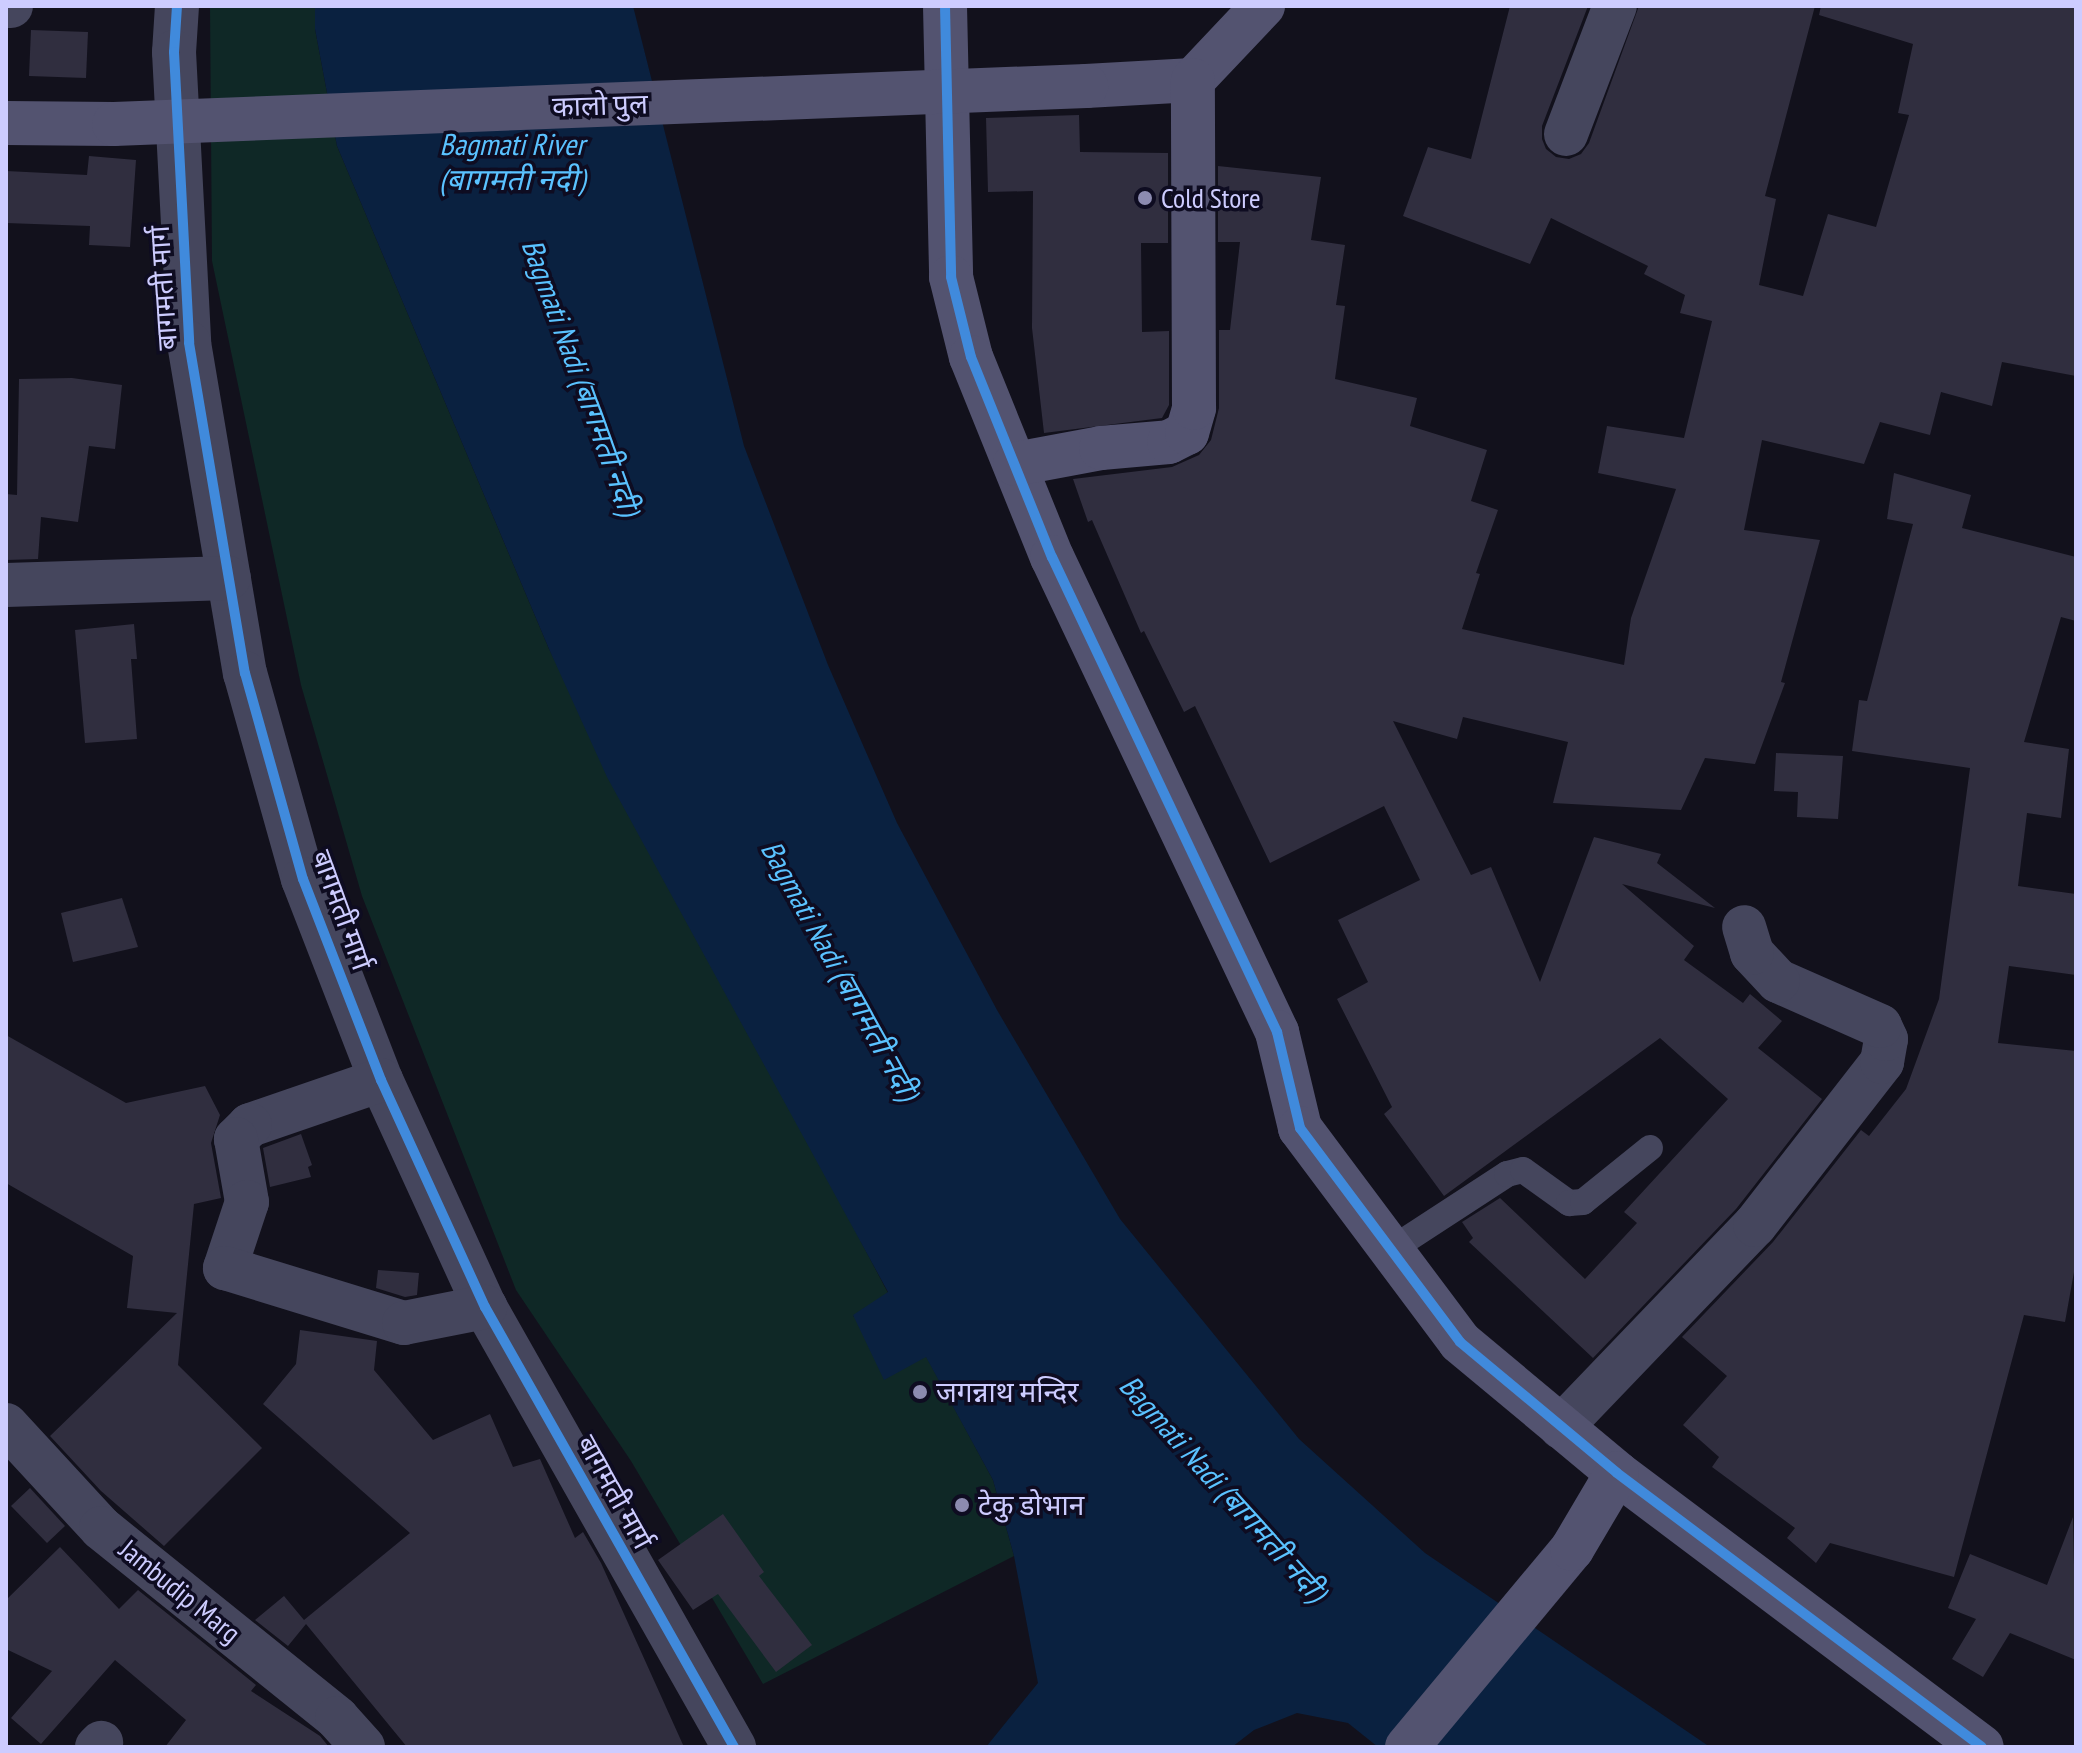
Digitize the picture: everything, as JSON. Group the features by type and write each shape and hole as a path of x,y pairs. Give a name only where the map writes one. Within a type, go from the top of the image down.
{"street":[{"name":"बागमती मार्ग","path":"177,6 174,52 189,343 245,673 303,879 381,1080 485,1307 734,1747"},
{"path":"945,6 951,277 971,357 1052,557 1277,1032 1300,1128 1460,1342 1617,1473 1982,1747"},
{"path":"1015,464 1101,448 1169,442 1187,433 1194,408 1193,80 1263,6"},
{"path":"1566,134 1615,6"},
{"name":"कालो पुल","path":"20,124 114,124 1193,80"},
{"path":"6,585 229,578"},
{"path":"1561,1427 1755,1225 1882,1062 1886,1039 1880,1026 1778,981 1752,953 1744,927"},
{"path":"381,1080 250,1125 236,1139 247,1202 225,1268 404,1323 485,1307"},
{"name":"Jambudip Marg","path":"6,1425 101,1528 337,1718 363,1747"},
{"path":"1407,1747 1572,1549 1617,1473"}],"lane":[{"path":"1389,1251 1507,1174 1523,1170 1569,1203 1583,1202 1650,1148"}],"green space":[{"path":"210,6 315,6 315,29 337,146 549,649 888,1293 853,1316 926,1356 993,1480 1014,1556 763,1684 631,1461 516,1290 362,896 301,685 212,261"}],"water":[{"name":"Bagmati River (बागमती नदी)","path":"315,6 633,6 744,446 828,665 897,823 997,1010 1120,1219 1299,1439 1425,1553 1710,1747 1378,1747 1348,1723 1297,1713 1254,1730 1232,1747 986,1747 1038,1683 1014,1556 993,1480 926,1357 884,1380 853,1315 888,1292 607,777 549,649 337,146 315,29"}],"building":[{"path":"1510,6 1588,6 1542,126 1546,149 1556,157 1569,159 1581,154 1589,143 1639,6 1815,6 1765,196 1776,199 1759,285 1803,296 1828,214 1876,227 1909,115 1898,113 1913,44 1819,15 1821,6 2076,6 2076,376 2002,362 1992,406 1941,392 1930,435 1880,422 1864,464 1762,440 1744,530 1820,540 1781,682 1785,683 1755,764 1705,758 1681,810 1553,803 1568,742 1463,717 1457,739 1393,721 1471,875 1491,867 1540,982 1594,837 1661,854 1657,863 1715,908 1622,884 1694,946 1684,960 1743,1003 1750,994 1782,1021 1758,1048 1822,1099 1736,1209 1593,1358 1469,1242 1473,1238 1462,1222 1500,1198 1585,1279 1637,1223 1624,1212 1728,1099 1660,1038 1444,1196 1384,1114 1392,1107 1337,999 1368,982 1338,920 1420,880 1384,806 1270,863 1195,706 1184,712 1144,631 1141,633 1092,520 1088,522 1073,479 1172,467 1199,455 1211,440 1219,408 1219,330 1230,330 1240,242 1218,242 1218,166 1321,177 1311,240 1345,245 1336,305 1345,306 1335,379 1417,398 1410,426 1487,450 1471,501 1498,510 1476,573 1480,574 1462,629 1624,665 1631,618 1676,489 1598,473 1607,426 1684,438 1712,321 1680,313 1685,295 1644,274 1648,266 1551,218 1530,264 1403,216 1428,147 1471,159"},
{"path":"31,30 88,32 86,78 29,76"},
{"path":"1079,115 1080,152 1168,153 1168,243 1141,243 1142,332 1169,331 1169,405 1162,418 1044,433 1032,328 1033,191 988,192 986,118"},
{"path":"89,156 136,160 130,247 89,245 90,226 6,223 6,171 87,175"},
{"path":"72,378 122,385 115,449 89,446 78,522 41,517 38,559 6,560 6,494 17,495 19,379"},
{"path":"1894,473 1971,495 1962,528 2076,557 2076,621 2061,617 2024,742 2069,749 2061,818 2027,813 2018,886 2076,894 2076,975 2009,966 1998,1043 2076,1051 2076,1261 2065,1322 2024,1315 1954,1577 1830,1543 1816,1563 1787,1538 1795,1528 1712,1467 1719,1457 1683,1425 1727,1376 1682,1337 1773,1242 1861,1130 1869,1136 1906,1089 1939,999 1970,768 1852,751 1859,700 1867,701 1913,524 1887,519"},
{"path":"134,624 137,659 131,659 137,739 85,743 75,630"},
{"path":"1776,753 1843,756 1838,819 1797,817 1798,792 1774,791"},
{"path":"122,898 138,947 73,962 61,913"},
{"path":"6,1035 126,1103 205,1086 220,1115 211,1143 221,1198 194,1204 178,1365 262,1448 164,1546 101,1491 50,1436 177,1313 127,1308 133,1256 6,1183"},
{"path":"301,1134 312,1165 308,1167 311,1177 270,1187 263,1148"},
{"path":"378,1270 419,1273 417,1295 405,1297 376,1288"},
{"path":"300,1330 377,1341 374,1370 433,1440 490,1414 513,1467 540,1459 575,1538 583,1532 601,1563 684,1747 407,1747 306,1624 288,1646 255,1620 284,1596 304,1620 410,1533 263,1404 296,1364"},
{"path":"30,1488 65,1526 47,1543 11,1506"},
{"path":"723,1514 764,1572 759,1576 812,1645 776,1672 718,1594 693,1610 658,1560"},
{"path":"2073,1517 2076,1660 2010,1633 1983,1677 1952,1659 1976,1619 1948,1608 1970,1554 2047,1585"},
{"path":"60,1547 119,1609 138,1590 256,1685 251,1691 320,1736 329,1747 165,1747 186,1720 115,1660 41,1744 11,1718 52,1671 6,1649 6,1600"}],"cycle path":[{"path":"177,6 174,52 189,343 245,673 303,879 381,1080 485,1307 734,1747"},
{"path":"945,6 951,277 971,357 1052,557 1277,1032 1300,1128 1460,1342 1617,1473 1982,1747"}],"place":[{"name":"Cold Store","path":"1145,198"},
{"name":"जगन्नाथ मन्दिर","path":"920,1392"},
{"name":"टेकु डोभान","path":"962,1505"}],"water label":[{"name":"Bagmati Nadi (बागमती नदी)","path":"581,377"},
{"name":"Bagmati Nadi (बागमती नदी)","path":"840,970"},
{"name":"Bagmati Nadi (बागमती नदी)","path":"1223,1488"}]}
